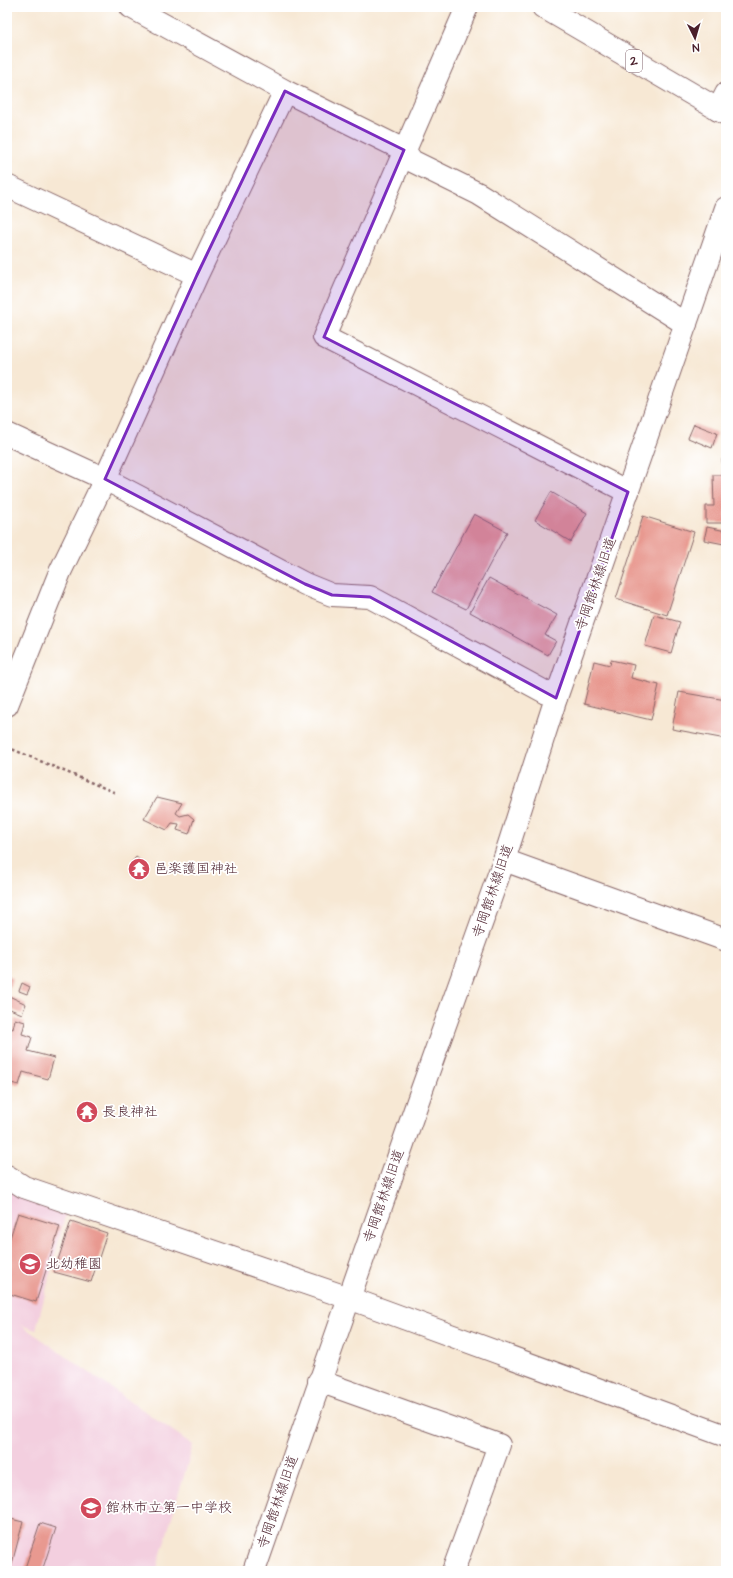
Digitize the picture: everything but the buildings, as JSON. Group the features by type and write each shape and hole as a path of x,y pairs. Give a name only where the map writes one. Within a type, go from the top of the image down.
{"street":[{"path":"131,7 285,91 404,150 412,161 479,194 686,324"},
{"path":"467,7 324,337 628,492"},
{"name":"2","path":"543,7 723,106"},
{"path":"7,705 60,572 105,479 197,275 285,91"},
{"path":"7,186 197,275"},
{"name":"寺岡館林線旧道","path":"254,1571 319,1381 504,860 556,698 726,208"},
{"path":"7,434 105,479 305,584 332,595 370,597 556,698"},
{"path":"504,860 726,940"},
{"path":"7,1176 24,1187 349,1298 726,1436"},
{"path":"319,1381 499,1445 453,1571"}],"path":[{"path":"7,747 116,793"}],"highlighted area":[{"path":"285,91 404,150 324,337 628,492 556,698 370,597 332,595 305,584 105,479 197,275"}],"shaded area":[{"name":"館林市立第一中学校","path":"7,1183 67,1208 36,1330 21,1325 193,1445 156,1571 7,1571"}],"place":[{"name":"邑楽護国神社","path":"139,869"},
{"name":"長良神社","path":"87,1112"},
{"name":"北幼稚園","path":"30,1264"},
{"name":"館林市立第一中学校","path":"91,1508"}]}
